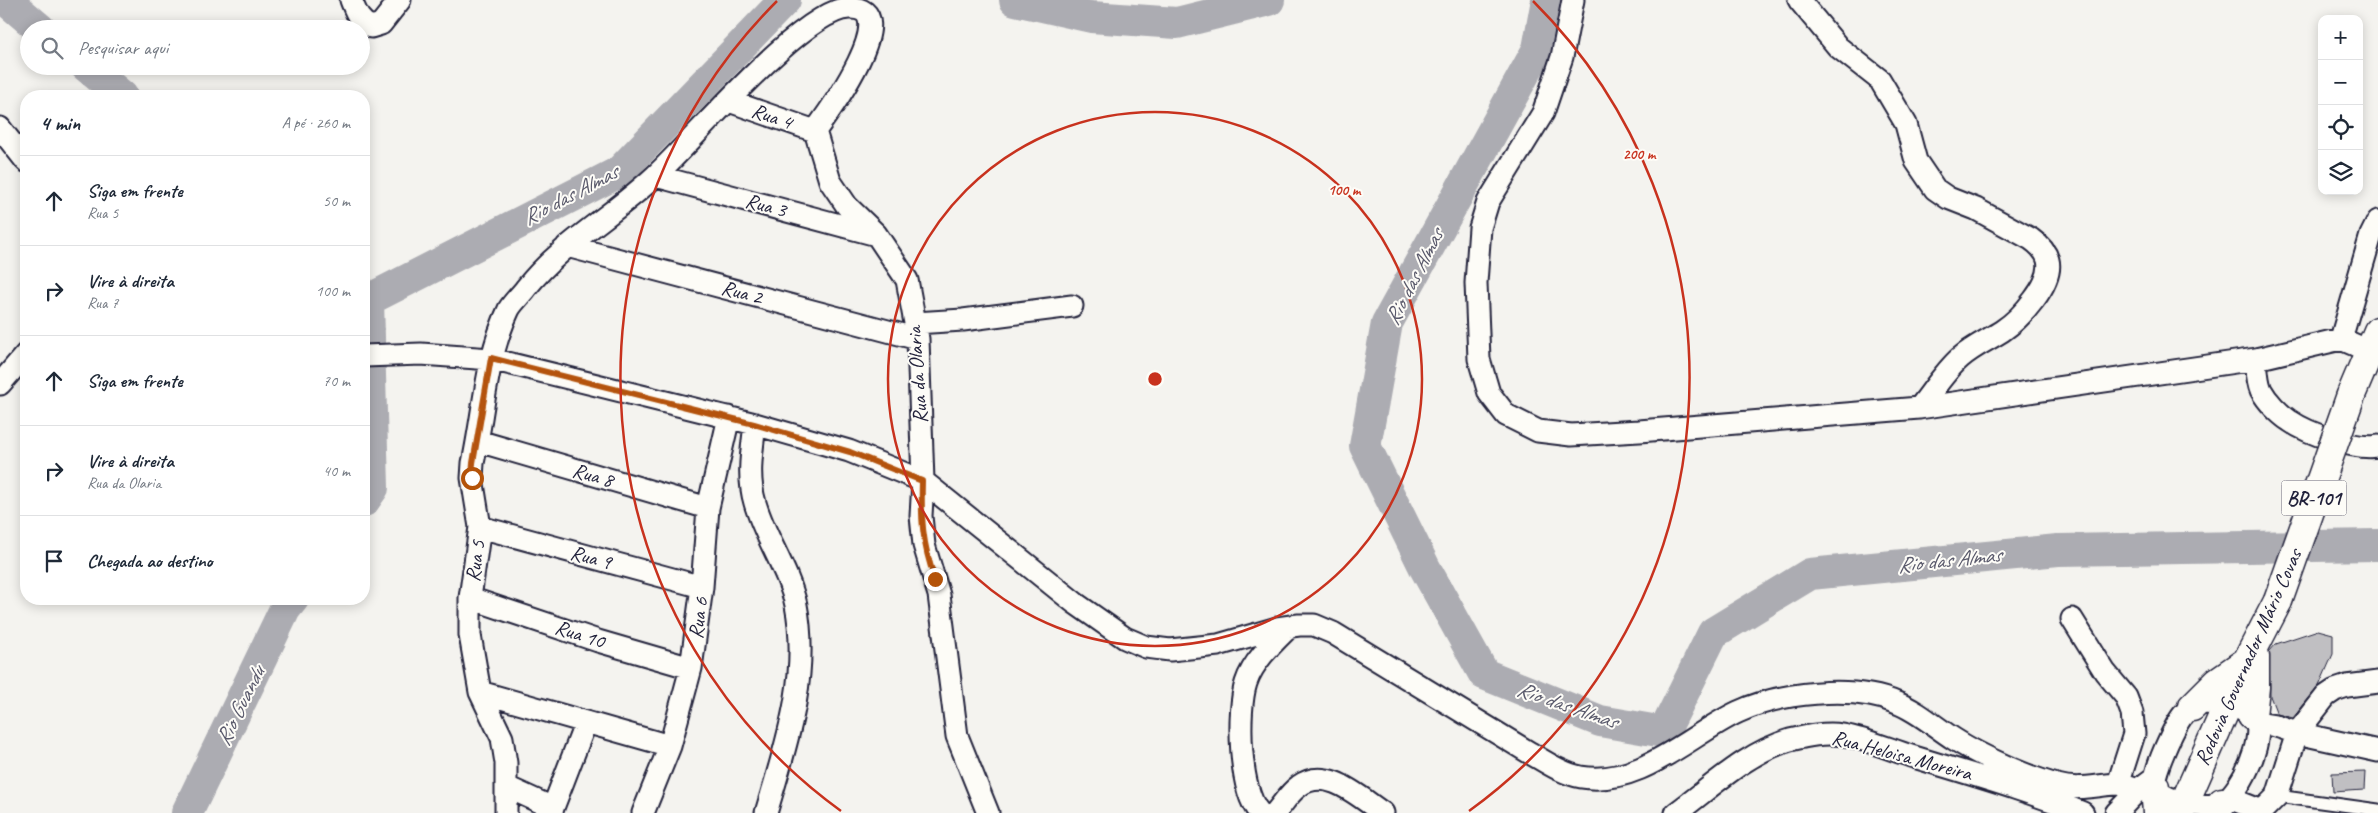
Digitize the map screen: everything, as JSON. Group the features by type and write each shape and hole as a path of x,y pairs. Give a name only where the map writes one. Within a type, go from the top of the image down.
{"highway":[{"name":"Rodovia Governador Mário Covas","path":"2182,808 2251,654 2278,601 2351,395 2374,341"},
{"path":"2192,707 2218,681 2251,654"},
{"path":"2251,654 2255,687 2255,720"}],"street":[{"path":"352,0 355,12 360,20"},
{"path":"370,27 381,24 400,0"},
{"path":"1573,0 1562,57 1550,96 1542,113 1488,202 1480,228 1476,283 1479,359 1490,392 1506,415 1538,431 1571,435 1919,408 2256,359 2341,339 2374,341"},
{"path":"1799,0 1838,47 1880,80 1906,124 1916,161 1935,189 1948,198 1976,209 2031,239 2039,246 2048,259 2049,270 2044,285 2024,310 2003,330 1961,357 1919,408"},
{"name":"Rua 5","path":"506,813 507,787 502,738 480,692 470,635 470,598 480,527 472,478 491,358 510,308 533,279 567,246 656,176 729,101 759,67 828,15 845,8 854,8 864,12 869,29 854,75 816,131"},
{"name":"Rua 4","path":"729,101 816,131"},
{"path":"0,128 20,153"},
{"name":"Rua da Olaria","path":"816,131 830,181 847,206 876,234 907,280 916,331 922,481 921,516 924,545 939,595 958,736 979,796 988,813"},
{"name":"Rua 3","path":"656,176 876,234"},
{"path":"2341,339 2371,236 2378,221"},
{"name":"Rua 2","path":"567,246 916,331 963,320 1072,306"},
{"path":"370,356 421,354 491,358 729,417 850,452 922,481 1075,603 1125,638 1146,648 1170,650 1218,645 1290,626 1314,625 1333,633 1530,753 1559,769 1580,777 1601,778 1620,776 1669,753 1738,712 1753,706 1793,696 1855,693 1896,702 1972,750 2057,785 2079,789 2118,784 2151,791 2170,798 2182,808 2209,805 2267,807 2297,733 2326,696 2335,690 2355,684 2378,682"},
{"path":"2256,359 2261,389 2272,405 2289,421 2308,431 2360,447 2378,446"},
{"path":"0,384 20,361"},
{"name":"Rua 6","path":"643,813 670,746 691,668 702,587 708,508 729,417"},
{"path":"754,424 750,467 754,502 795,603 802,654 796,701 766,813"},
{"name":"Rua 8","path":"478,441 708,508"},
{"name":"Rua 9","path":"480,527 702,587"},
{"name":"Rua 10","path":"470,598 598,641 691,668"},
{"path":"2072,619 2105,672 2126,697 2132,713 2134,734 2118,784"},
{"path":"1260,813 1255,808 1250,797 1246,778 1242,699 1250,674 1270,646 1290,626"},
{"path":"480,692 670,746"},
{"path":"2116,813 2151,791 2176,726 2192,707 2198,703 2228,706 2255,720 2297,733 2378,752"},
{"path":"2222,805 2237,789 2250,763 2256,746 2255,720"},
{"path":"507,787 552,810 586,722"},
{"name":"Rua Heloisa Moreira","path":"1676,813 1715,782 1759,752 1788,741 1824,734 1842,735 1882,746 2035,793 2083,813"},
{"path":"1275,813 1300,786 1312,780 1321,780 1346,787 1383,813"}],"lane":[{"path":"2267,807 2378,810"}],"building":[{"path":"2318,630 2333,634 2333,654 2319,686 2293,718 2277,714 2270,696 2269,652 2276,644"},
{"path":"2365,772 2364,790 2333,792 2332,773"}],"waterway":[{"name":"Rio das Almas","path":"6,0 29,20"},
{"name":"Rio das Almas","path":"370,299 619,172 785,0"},
{"name":"Rio das Almas","path":"1015,0 1091,17 1177,23 1269,0"},
{"name":"Rio das Almas","path":"1547,0 1538,49 1387,323 1365,446 1425,568 1484,674 1600,721 1664,732 1713,633 1810,574 2058,550 2378,545"},
{"name":"Rio das Almas","path":"97,75 115,90"},
{"name":"Rio Guandu","path":"370,375 373,488 370,492"},
{"name":"Rio Guandu","path":"187,813 288,605"}],"route":[{"path":"472,478 491,358 754,424 850,452 922,481 921,516 924,545 935,579"}]}
